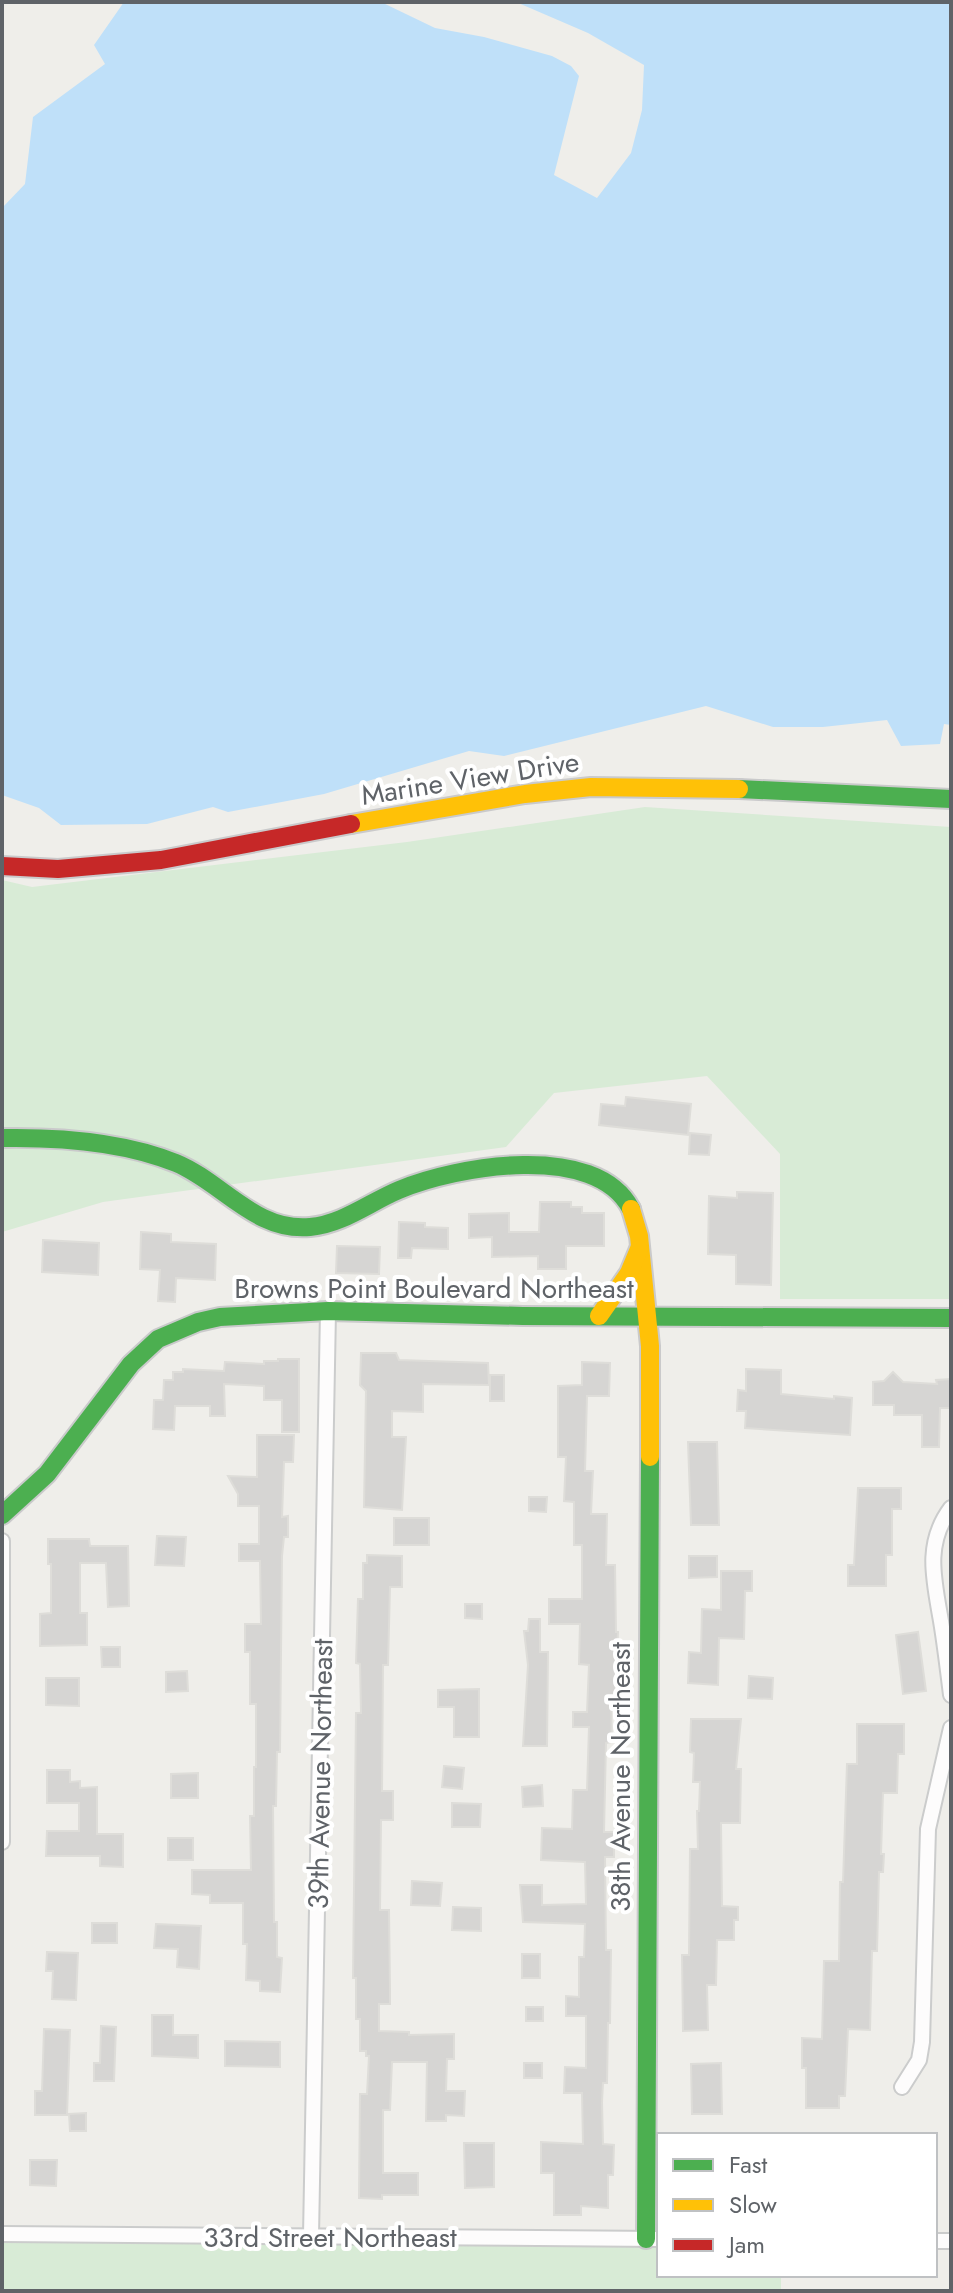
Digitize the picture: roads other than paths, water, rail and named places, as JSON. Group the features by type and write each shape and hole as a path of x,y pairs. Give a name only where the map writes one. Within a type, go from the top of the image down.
{"street":[{"name":"Marine View Drive","path":"2,866 58,869 161,860 387,817 525,794 591,787 770,790 951,799"},
{"name":"38th Avenue Northeast","path":"2,1138 38,1137 105,1145 172,1161 196,1173 257,1218 303,1228 337,1219 432,1177 518,1166 592,1175 625,1199 638,1228 650,1346 653,2239"},
{"path":"599,1316 629,1273 640,1246"},
{"name":"Browns Point Boulevard Northeast","path":"2,1515 47,1474 131,1364 158,1339 198,1322 220,1317 328,1311 951,1318"},
{"name":"39th Avenue Northeast","path":"311,2236 328,1311"},
{"path":"951,1508 937,1533 933,1554 934,1590 951,1695"},
{"path":"2,1541 2,1842"},
{"path":"902,2087 919,2060 922,2042 928,1829 951,1728"},
{"name":"33rd Street Northeast","path":"2,2234 653,2239"}],"water":[{"path":"124,2 381,2 435,28 484,37 552,56 571,66 579,76 554,175 597,198 631,153 642,110 644,65 588,33 516,2 951,2 951,725 944,724 940,744 901,746 887,720 823,727 773,727 706,706 504,756 469,751 324,794 228,812 213,807 147,824 61,825 39,808 2,795 2,208 25,184 33,117 105,64 94,45"}]}
